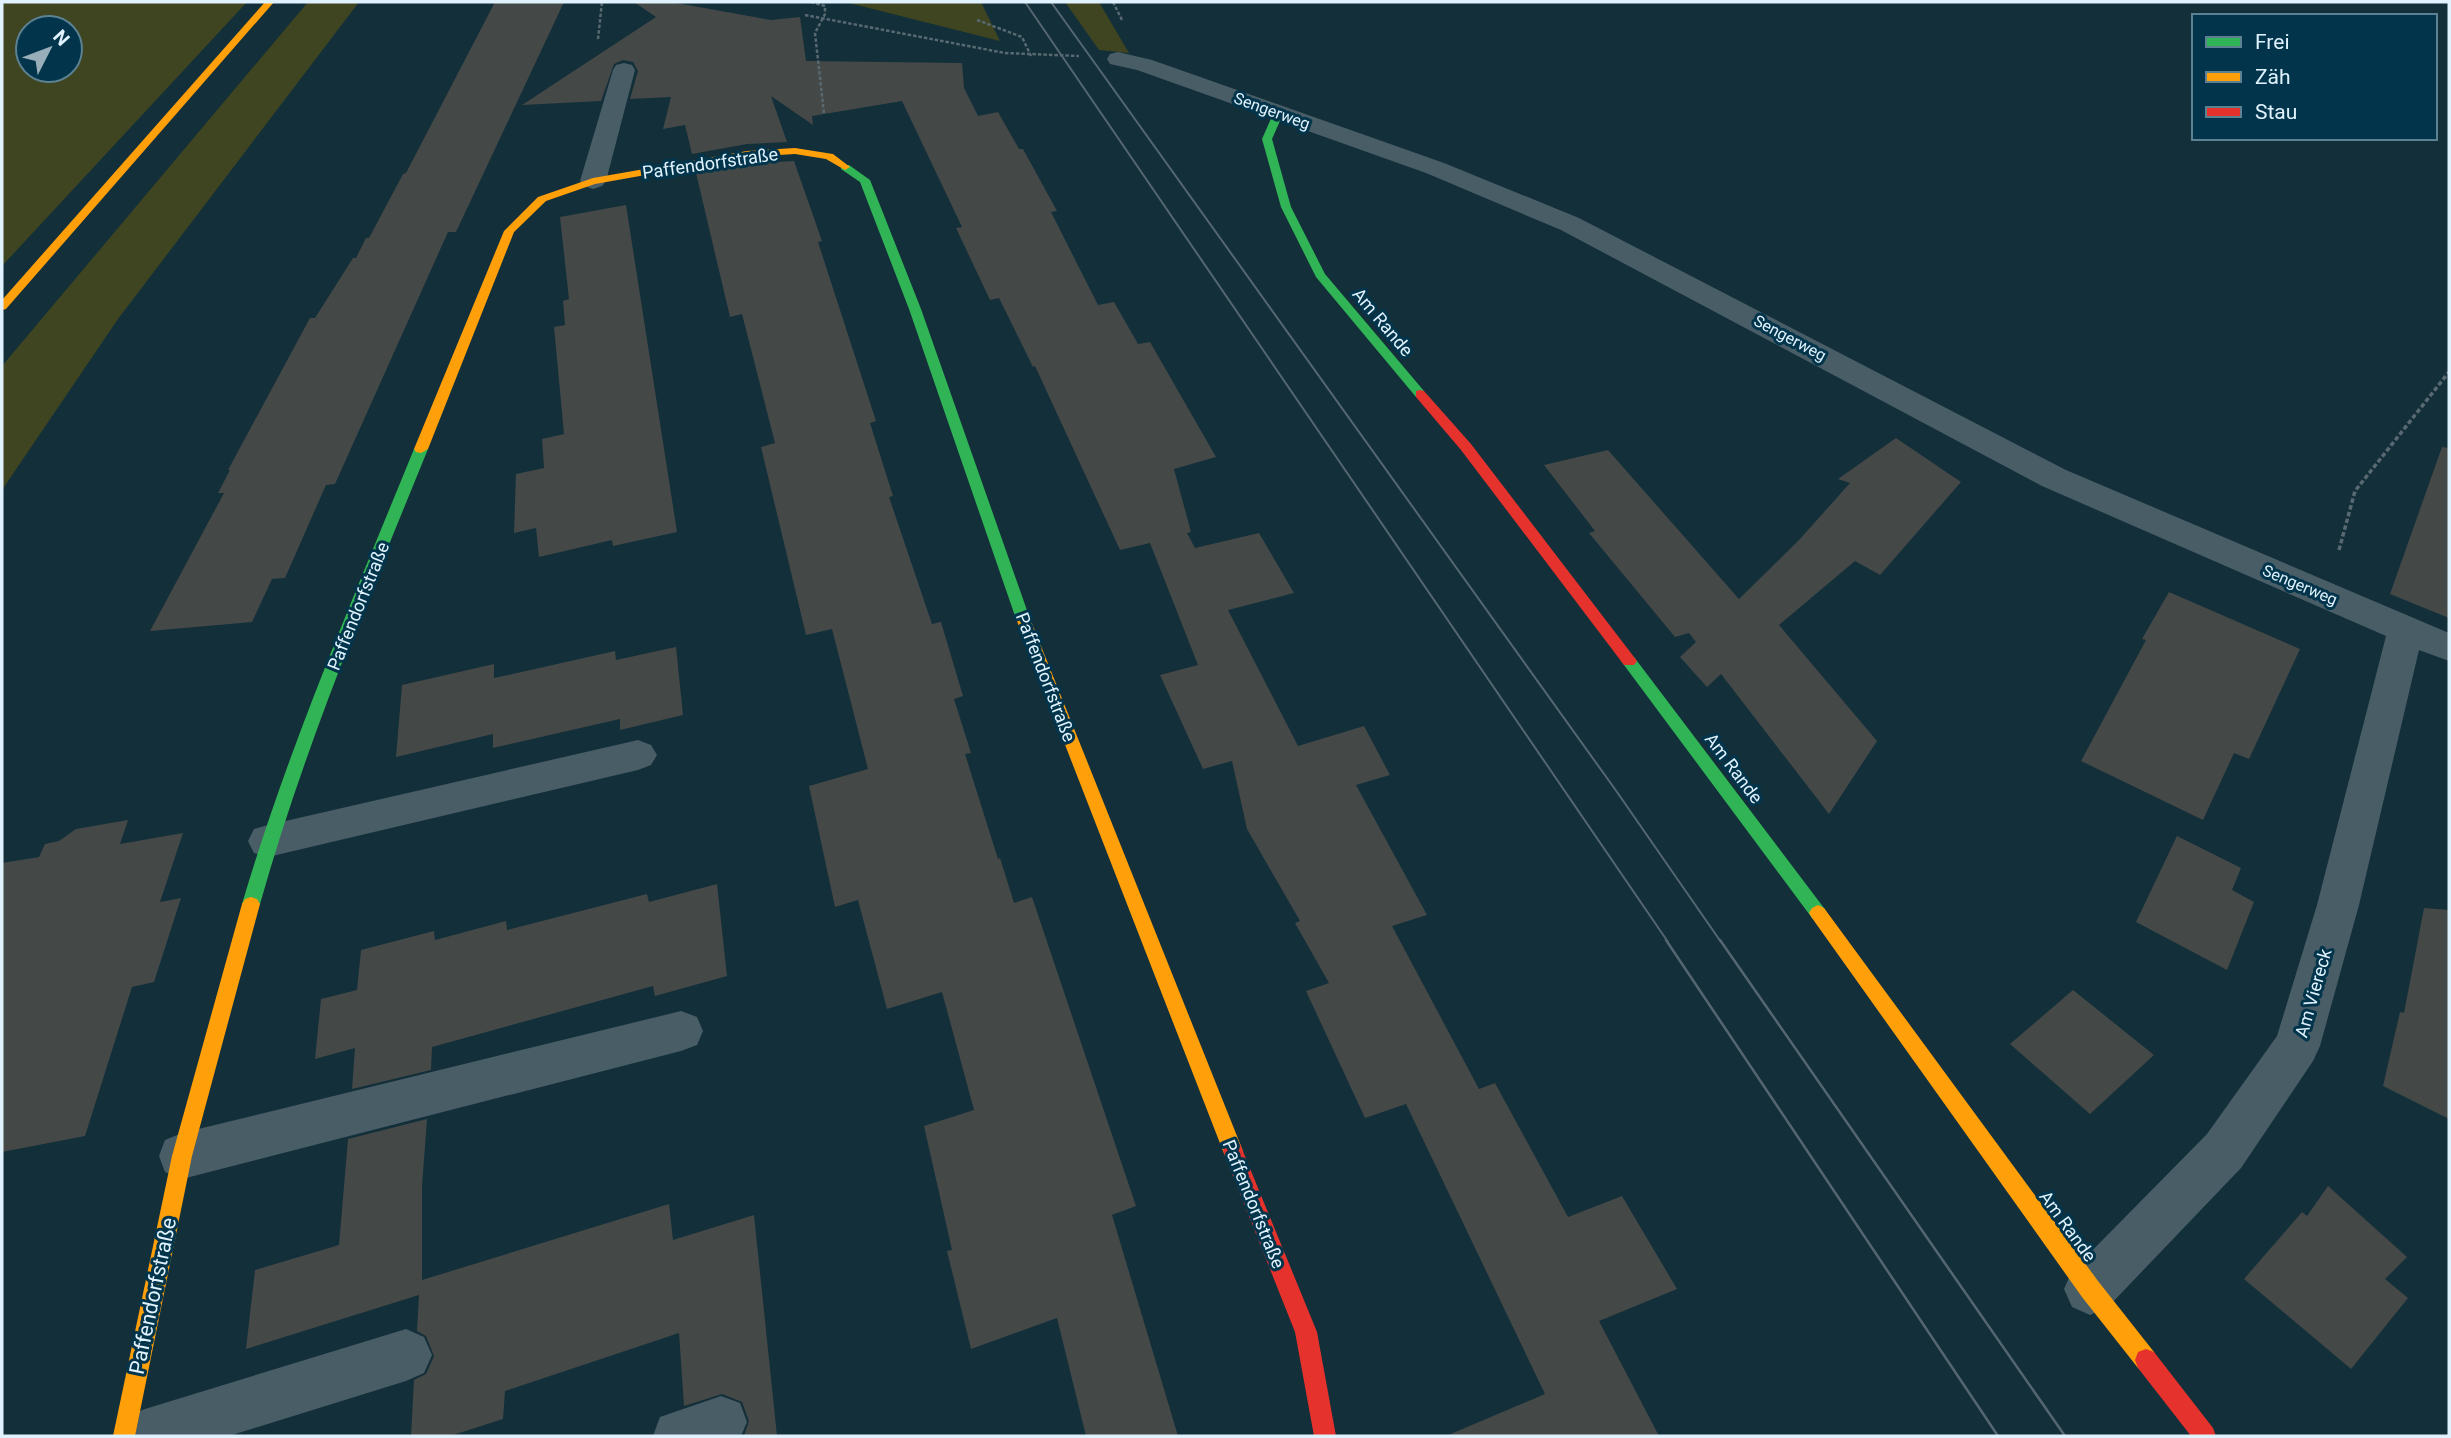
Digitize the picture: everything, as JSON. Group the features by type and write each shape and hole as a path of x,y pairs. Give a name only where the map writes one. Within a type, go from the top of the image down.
{"main road":[{"path":"2,306 270,2"},
{"name":"Am Rande","path":"1278,114 1267,139 1286,207 1320,275 1361,327 1466,447 1749,819 2090,1289 2205,1436"},
{"name":"Paffendorfstraße","path":"124,1436 182,1156 268,841 343,642 509,231 542,199 593,181 747,154 795,151 829,156 865,180 870,192 915,309 1021,614 1164,981 1306,1332 1325,1436"}],"street":[{"name":"Sengerweg","path":"1118,59 1144,65 1435,168 1570,224 2054,478 2449,648"},
{"path":"593,181 624,70"},
{"name":"Am Viereck","path":"2090,1289 2224,1151 2297,1046 2338,905 2406,631"}],"lane":[{"path":"268,841 638,755"},
{"path":"182,1156 681,1031"},
{"path":"145,1436 406,1355"}],"path":[{"path":"811,2 825,6 823,18 815,33 829,156"},
{"path":"805,15 1005,53 1118,59"},
{"path":"977,20 1022,37 1031,55"},
{"path":"2324,594 2355,491 2449,372"}],"green space":[{"path":"2,2 247,2 2,266"},
{"path":"308,2 359,2 118,319 2,490 2,366"},
{"path":"845,2 981,2 1000,41"},
{"path":"1065,2 1099,2 1129,53 1099,50"}],"building":[{"path":"495,2 564,2 456,232 448,232 335,484 326,485 285,578 272,579 252,622 150,631 224,493 218,493 228,470 310,318 315,318 353,258 356,258 366,238 369,238"},
{"path":"634,2 671,2 771,20 800,17 806,61 962,63 964,88 978,116 998,112 1019,149 1023,149 1057,211 1051,212 1098,305 1114,302 1138,344 1150,342 1216,457 1174,469 1191,532 1187,533 1195,548 1259,533 1294,593 1228,610 1298,746 1364,726 1390,775 1356,785 1427,915 1392,926 1479,1089 1495,1083 1568,1217 1622,1196 1677,1289 1599,1321 1659,1436 1446,1436 1545,1394 1406,1104 1365,1118 1306,991 1329,983 1295,923 1300,921 1247,829 1232,761 1203,769 1160,675 1198,665 1150,543 1120,550 1035,366 1033,367 999,298 990,300 956,228 962,227 902,101 812,116 813,125 771,96 787,142 747,144 692,154 685,125 663,129 671,97 630,99 638,71 633,62 623,60 614,64 601,101 522,105 656,17"},
{"path":"794,161 822,241 818,242 876,421 870,423 893,496 889,497 932,624 941,622 963,696 954,699 971,753 965,754 998,859 1000,858 1014,903 1032,897 1136,1206 1112,1215 1178,1436 1086,1436 1057,1318 971,1349 947,1251 952,1250 924,1126 974,1110 942,992 887,1009 858,900 835,907 809,786 868,769 832,629 806,635 761,447 775,443 742,314 730,317 696,173 747,164"},
{"path":"626,205 677,532 613,546 612,540 539,557 536,528 514,533 516,474 544,468 542,439 564,434 554,327 565,325 563,301 569,299 560,217"},
{"path":"1896,438 1961,482 1880,575 1855,561 1779,625 1877,741 1829,814 1721,674 1707,687 1680,657 1696,642 1689,633 1675,637 1589,533 1595,531 1544,465 1608,450 1739,599 1799,540 1850,483 1838,479"},
{"path":"2442,447 2449,448 2449,618 2390,594"},
{"path":"2169,592 2300,649 2249,759 2234,753 2203,820 2081,761 2146,640 2142,639"},
{"path":"676,647 683,715 620,730 620,719 493,748 493,734 396,757 402,685 494,664 494,678 615,651 616,660"},
{"path":"128,820 120,844 183,833 160,902 181,898 154,982 132,987 85,1136 2,1152 2,863 39,857 45,844 59,841 76,829"},
{"path":"2177,836 2241,868 2232,890 2254,902 2227,970 2136,922"},
{"path":"717,884 727,976 655,996 653,986 432,1047 431,1070 352,1089 355,1048 315,1059 321,999 357,990 361,950 434,931 435,940 506,921 507,930 647,894 649,902"},
{"path":"2424,908 2449,910 2449,1119 2383,1086 2400,1012 2404,1013"},
{"path":"2073,990 2154,1055 2090,1114 2010,1044"},
{"path":"427,1119 422,1186 422,1280 669,1204 673,1240 754,1215 777,1436 744,1436 749,1421 742,1402 722,1394 684,1406 679,1333 505,1391 503,1419 450,1436 411,1436 414,1380 426,1374 434,1356 426,1336 417,1331 419,1295 246,1349 255,1270 339,1245 348,1139"},
{"path":"2328,1186 2407,1257 2385,1279 2408,1298 2351,1369 2244,1279 2302,1212 2307,1216"}],"tram line":[{"path":"1025,2 1668,942"},
{"path":"1051,2 1617,792 1721,942"},
{"path":"1666,940 1998,1436"},
{"path":"1720,940 2065,1436"}],"traffic: fast":[{"path":"1278,114 1267,139 1286,207 1320,275 1420,394"},
{"path":"845,167 865,180 915,309 1022,616"},
{"path":"251,904 307,731 421,449"},
{"path":"1629,661 1818,913"}],"traffic: slow":[{"path":"2,307 270,2"},
{"path":"421,449 509,231 542,199 593,181 747,154 795,151 829,156 845,167"},
{"path":"1022,616 1233,1151"},
{"path":"124,1436 182,1156 251,904"},
{"path":"1818,913 2090,1289 2146,1360"}],"traffic: jam":[{"path":"1420,394 1466,447 1629,661"},
{"path":"1233,1151 1306,1332 1325,1436"},
{"path":"2146,1360 2205,1436"}]}
